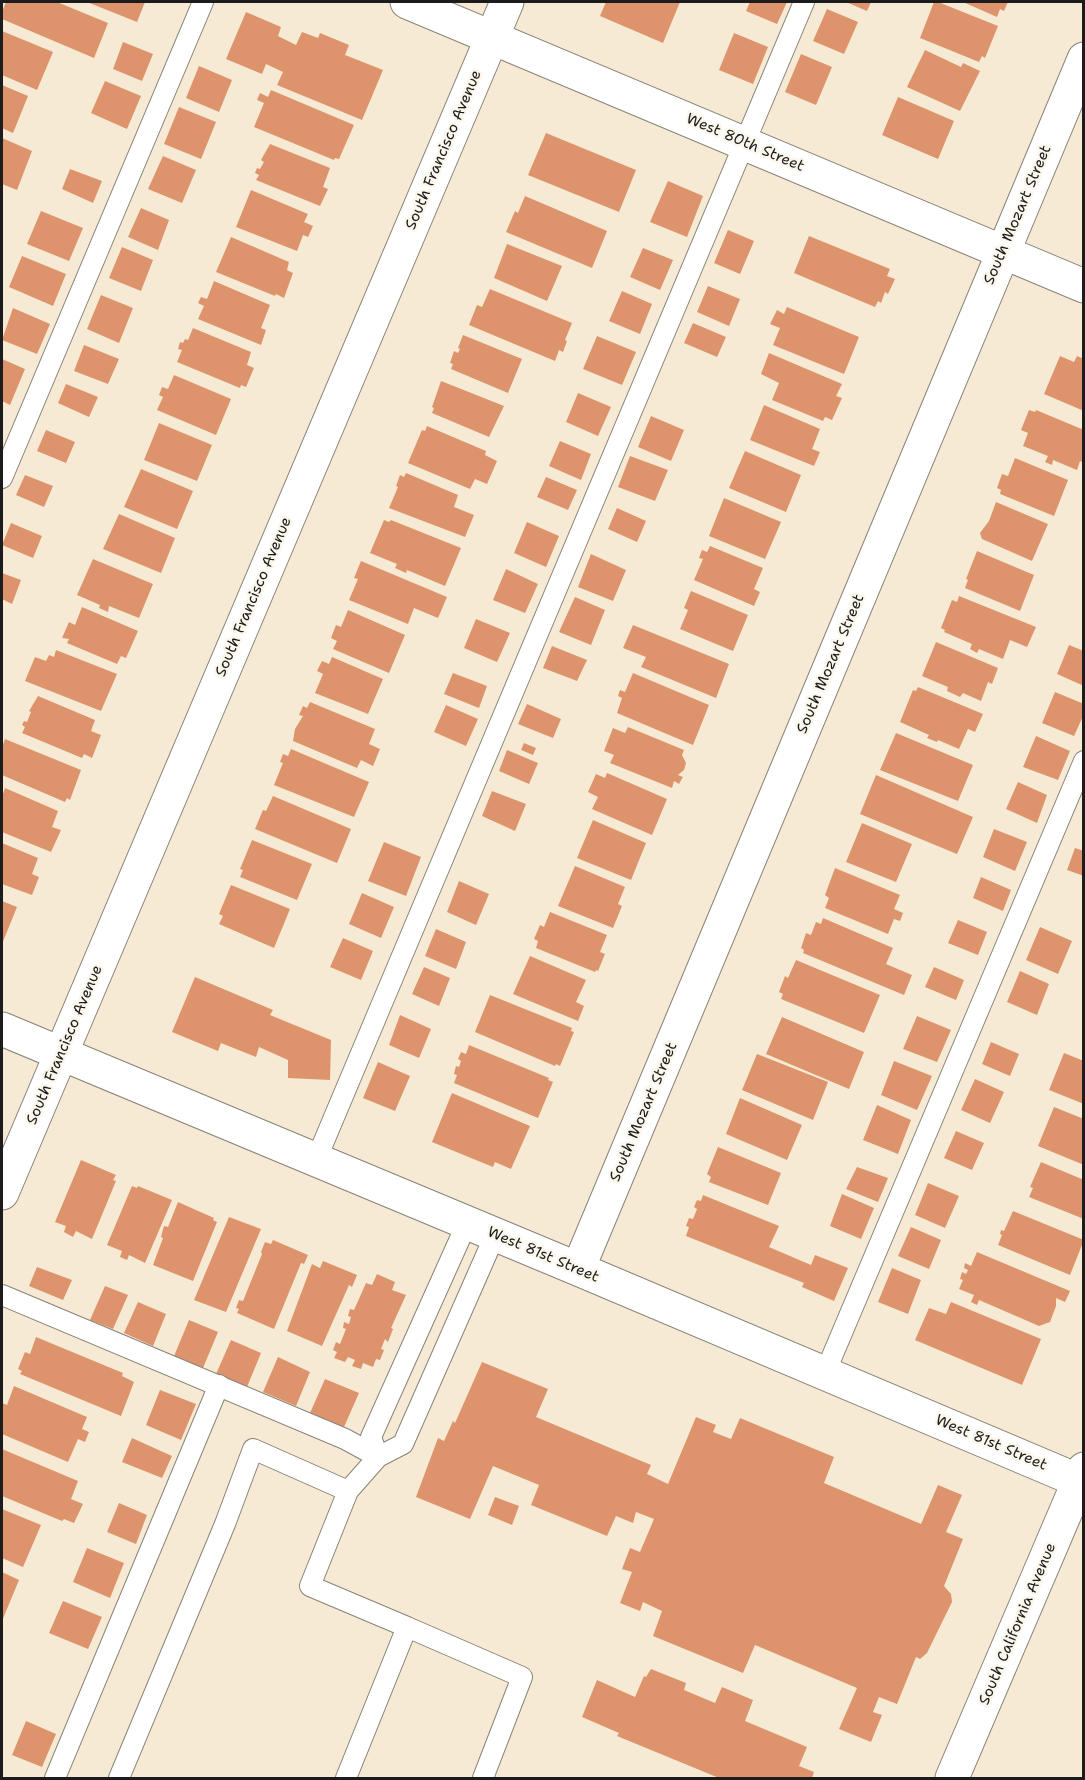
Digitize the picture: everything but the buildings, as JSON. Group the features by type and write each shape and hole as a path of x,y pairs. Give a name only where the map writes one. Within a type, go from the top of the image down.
{"street":[{"name":"West 80th Street","path":"407,2 1083,286"},
{"name":"South Francisco Avenue","path":"2,1193 507,2"},
{"name":"South Mozart Street","path":"578,1269 1083,59"},
{"name":"West 81st Street","path":"2,1029 825,1373 1082,1477"},
{"name":"South California Avenue","path":"952,1779 1082,1477"}],"lane":[{"path":"2,478 203,2"},
{"path":"316,1160 804,2"},
{"path":"825,1373 1083,761"},
{"path":"378,1456 371,1437 481,1229"},
{"path":"481,1229 403,1444 378,1456 348,1491 310,1586 522,1677 483,1779"},
{"path":"2,1295 219,1385 345,1439 378,1456"},
{"path":"55,1779 219,1385"},
{"path":"119,1779 225,1524 253,1449 348,1491"},
{"path":"346,1779 407,1627"}]}
